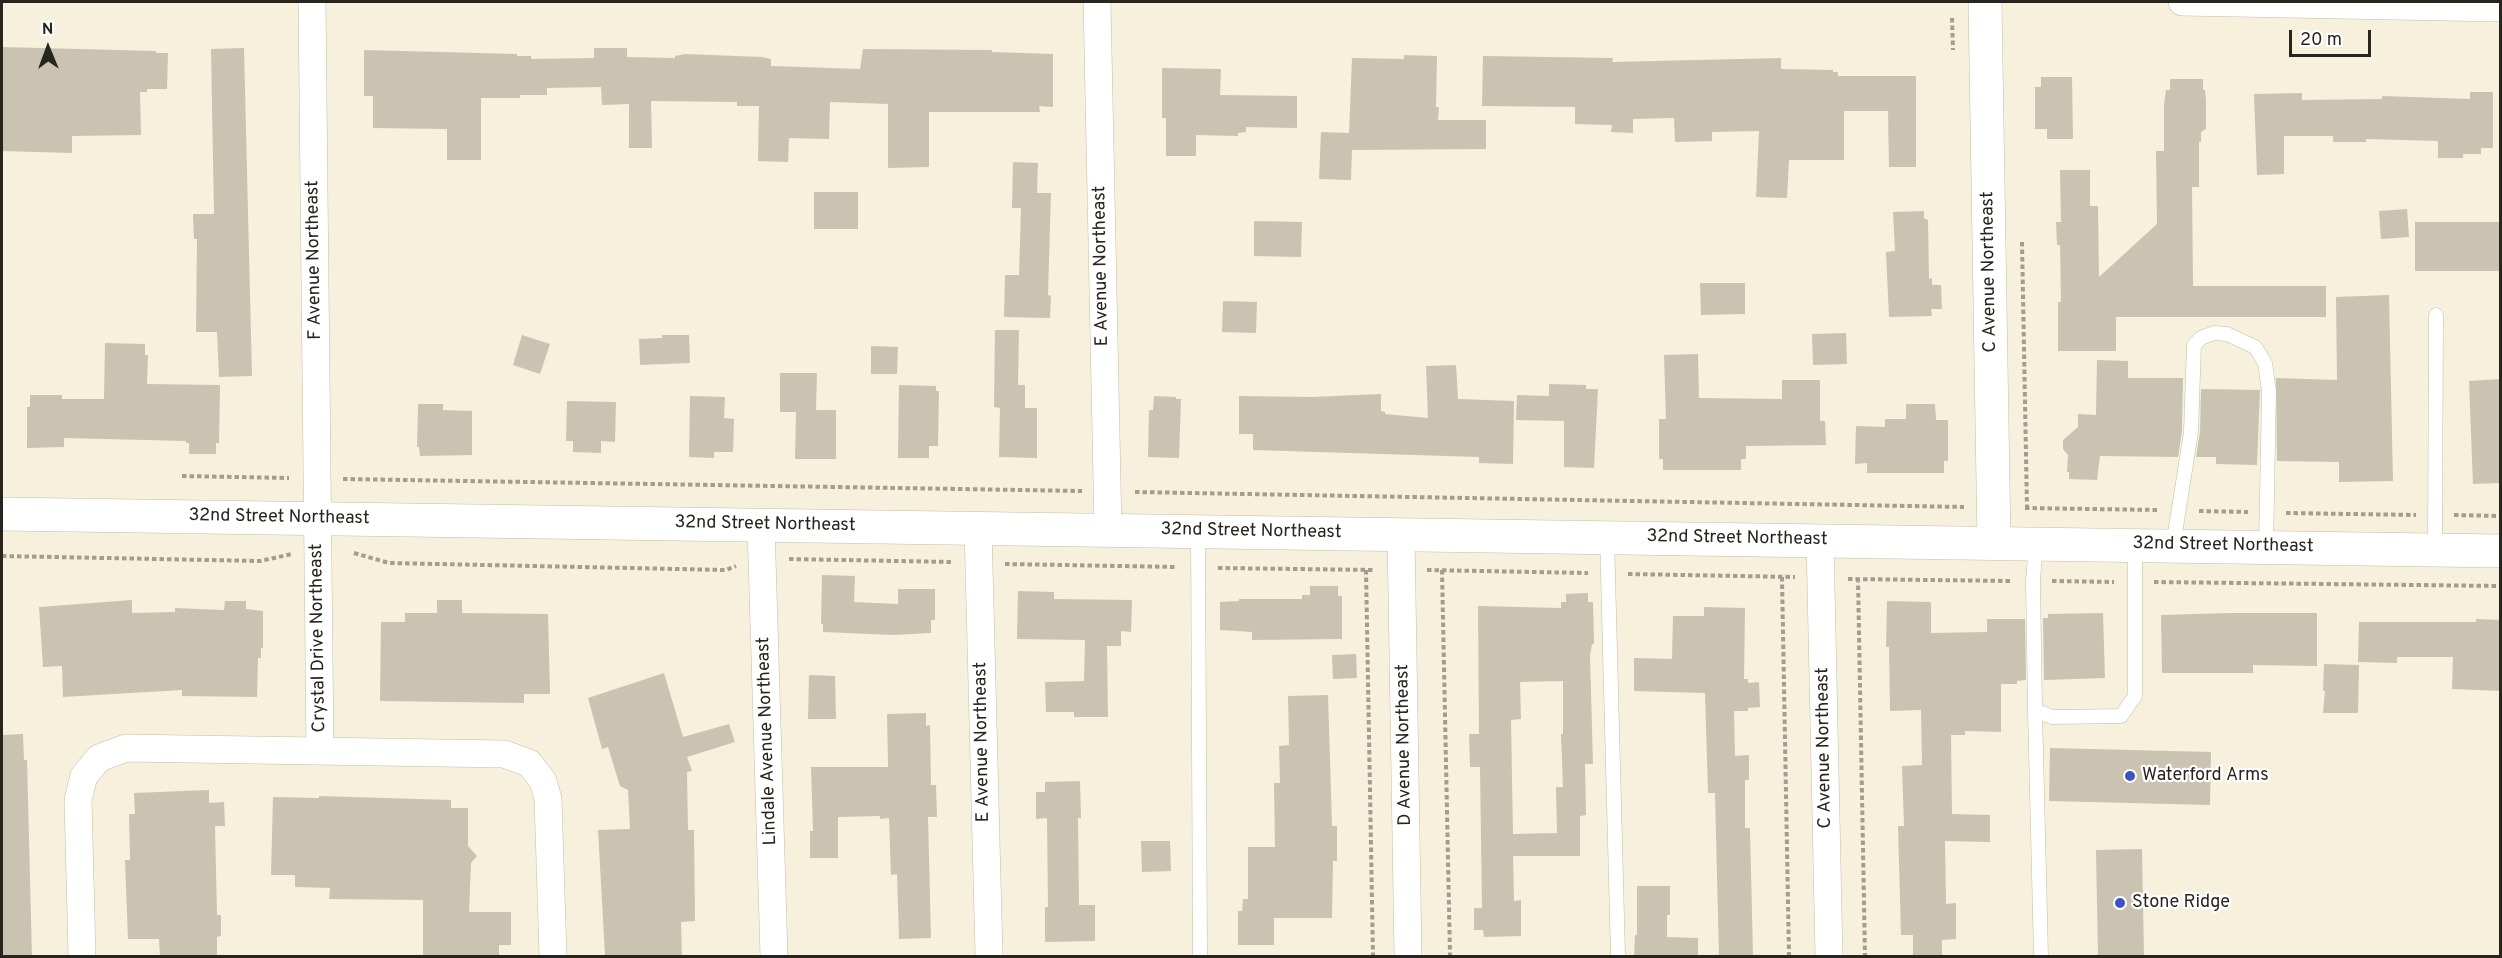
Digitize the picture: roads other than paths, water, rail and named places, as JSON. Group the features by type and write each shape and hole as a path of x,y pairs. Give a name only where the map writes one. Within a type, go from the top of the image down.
{"main road":[{"name":"C Avenue Northeast","path":"1985,2 1994,543"},
{"name":"32nd Street Northeast","path":"2,514 2500,551"}],"street":[{"name":"F Avenue Northeast","path":"312,2 318,518"},
{"name":"E Avenue Northeast","path":"1097,2 1108,530"},
{"path":"2182,2 2500,8"},
{"name":"Crystal Drive Northeast","path":"82,957 78,800 84,776 99,758 126,748 320,750 318,518"},
{"name":"Lindale Avenue Northeast","path":"761,525 774,957"},
{"name":"E Avenue Northeast","path":"978,528 988,957"},
{"name":"D Avenue Northeast","path":"1401,534 1408,957"},
{"name":"C Avenue Northeast","path":"1820,540 1829,957"},
{"path":"320,750 504,754 529,763 543,781 548,799 554,957"}],"lane":[{"path":"2435,550 2436,315"},
{"path":"2173,546 2191,432 2194,345 2201,338 2214,333 2227,334 2255,347 2265,363 2269,391 2265,547"},
{"path":"1198,531 1200,957"},
{"path":"1607,537 1618,957"},
{"path":"2036,543 2033,581 2041,957"},
{"path":"2035,710 2052,717 2121,716 2135,696 2133,582 2135,545"}],"place":[{"name":"Waterford Arms","path":"2130,776"},
{"name":"Stone Ridge","path":"2120,903"}]}
